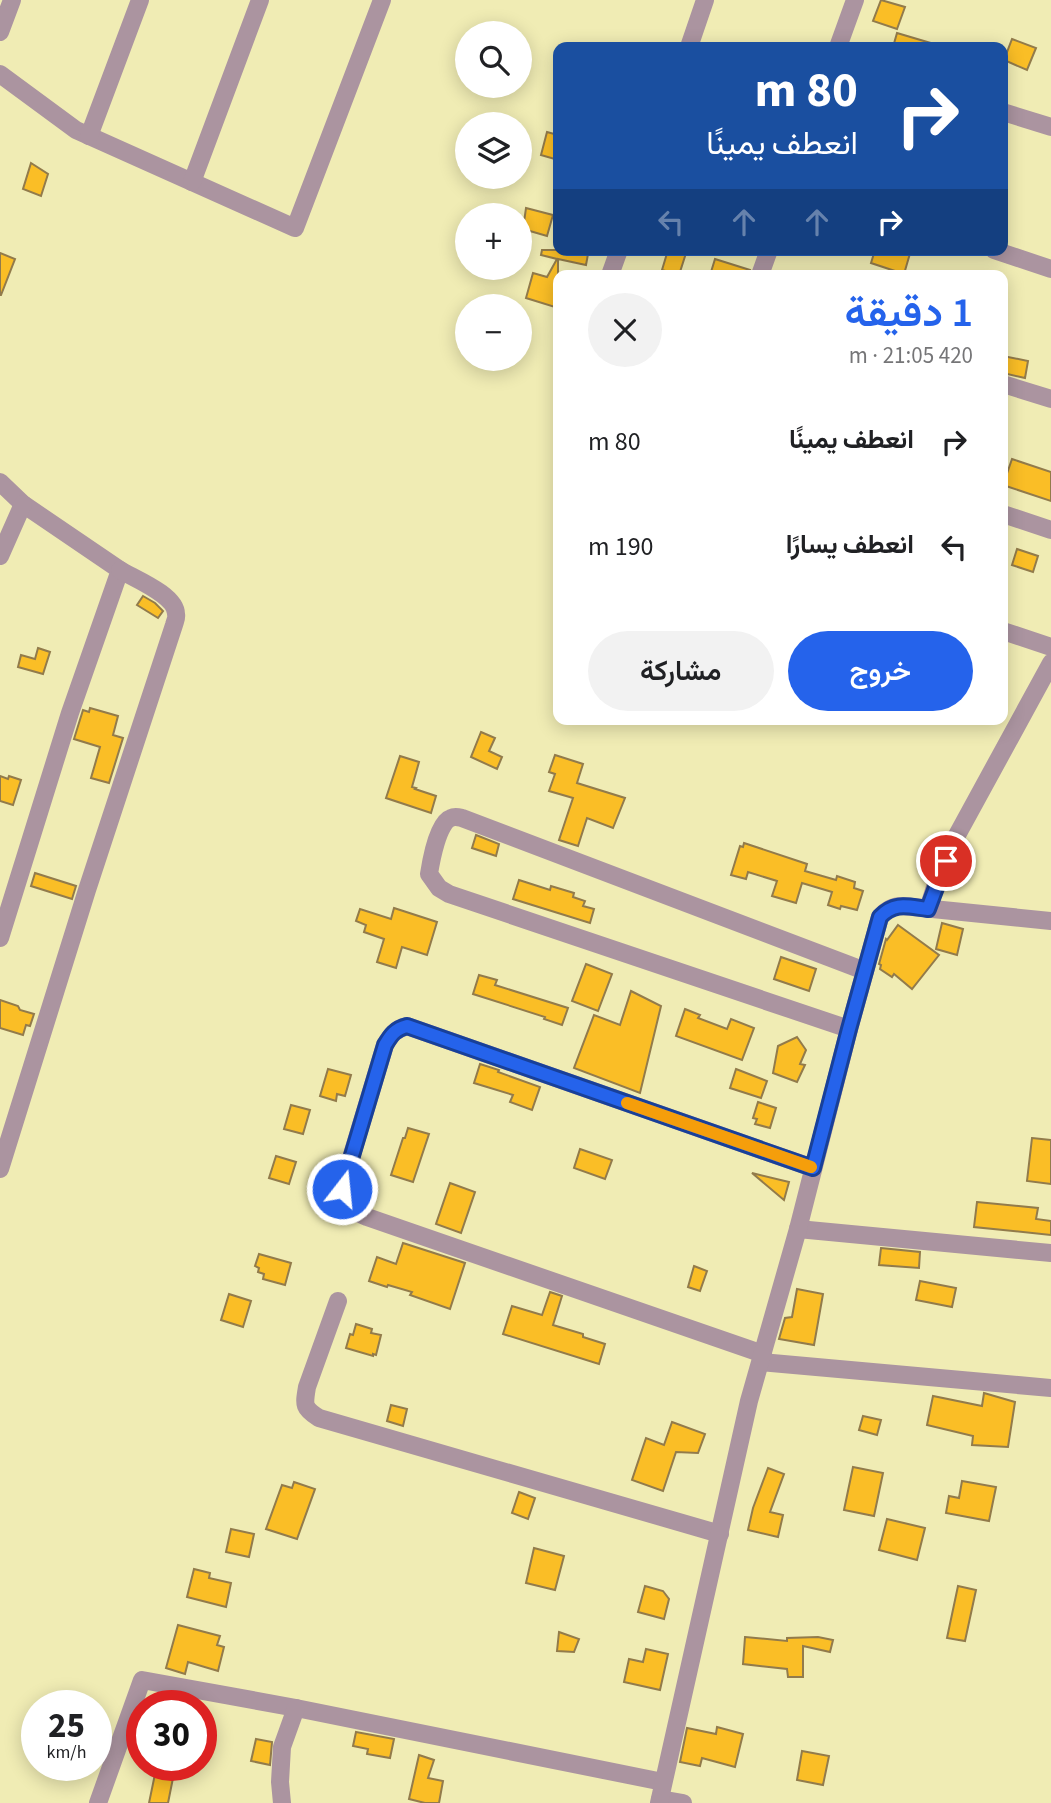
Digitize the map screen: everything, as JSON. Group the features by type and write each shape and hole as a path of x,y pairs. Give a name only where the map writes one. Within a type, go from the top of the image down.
{"street":[{"path":"0,32 12,0"},
{"path":"89,136 140,0"},
{"path":"192,182 260,0"},
{"path":"0,74 76,130 295,228 382,0"},
{"path":"691,42 705,0"},
{"path":"840,42 855,0"},
{"path":"1008,114 1051,127"},
{"path":"1008,254 1051,268"},
{"path":"1008,386 1051,400"},
{"path":"0,482 23,503 120,570 168,598 177,613 0,1169"},
{"path":"0,556 23,503"},
{"path":"1008,516 1051,530"},
{"path":"0,938 69,713 120,570"},
{"path":"1008,633 1051,647"},
{"path":"928,909 957,838 1051,663"},
{"path":"849,1029 449,894 439,888 429,874 442,826 453,817 462,818 865,971"},
{"path":"661,1795 749,1401 798,1229 880,917 886,910 896,906 1051,921"},
{"path":"813,1168 407,1026 397,1029 385,1045 342,1189 343,1200 351,1210 367,1217 762,1358 1051,1388"},
{"path":"798,1229 1051,1253"},
{"path":"338,1301 304,1402 307,1410 319,1418 720,1534"},
{"path":"98,1803 142,1680 296,1708 661,1795 683,1803"},
{"path":"282,1803 282,1747 296,1708"}],"building":[{"path":"881,0 905,7 897,29 873,21"},
{"path":"897,33 927,42 894,42"},
{"path":"1012,39 1036,48 1027,70 1008,62 1008,50"},
{"path":"547,132 553,134 553,159 541,155"},
{"path":"31,163 48,174 41,196 23,189"},
{"path":"532,210 553,215 547,236 532,232"},
{"path":"542,250 553,250 553,256 588,256 586,265 558,259 558,270 553,270 553,306 532,300 532,294 527,294 533,273 547,277 557,259 541,255"},
{"path":"0,253 15,259 1,295 0,295"},
{"path":"666,256 685,256 681,270 662,270"},
{"path":"873,256 909,256 905,270 892,270 871,263"},
{"path":"715,259 750,270 712,270"},
{"path":"1008,357 1028,361 1025,378 1008,374"},
{"path":"1012,459 1051,472 1051,501 1008,487 1008,471"},
{"path":"1017,549 1038,556 1033,572 1012,565"},
{"path":"143,596 163,611 158,618 137,605"},
{"path":"38,648 50,652 43,674 18,667 21,655 35,659"},
{"path":"90,708 118,716 113,735 123,738 109,783 91,778 100,747 74,739 83,710 89,712"},
{"path":"481,732 495,738 489,751 502,757 497,769 471,757"},
{"path":"555,755 583,764 577,783 625,798 613,828 587,818 578,846 559,840 573,798 549,791 555,774 549,772"},
{"path":"400,756 419,762 412,787 436,796 431,813 386,798"},
{"path":"0,776 21,780 13,805 0,801"},
{"path":"476,835 499,844 496,856 472,848"},
{"path":"744,843 807,864 805,871 836,880 837,876 855,882 854,888 863,891 857,910 828,905 832,892 802,883 796,903 772,896 777,881 748,872 746,879 731,875 740,846 743,847"},
{"path":"35,873 76,886 72,899 31,886"},
{"path":"519,880 550,890 551,886 574,893 573,897 585,901 583,906 594,909 590,923 513,899"},
{"path":"394,908 437,922 427,955 402,947 396,968 377,962 384,939 364,932 366,925 356,921 360,909 391,919"},
{"path":"942,923 963,929 957,955 936,949"},
{"path":"898,925 939,955 912,989 894,974 892,977 880,969 886,939"},
{"path":"781,957 816,969 809,991 774,979"},
{"path":"586,964 612,974 598,1011 572,1001"},
{"path":"479,975 497,980 495,985 568,1008 562,1025 473,994"},
{"path":"631,991 661,1006 640,1093 574,1068 594,1015 620,1025"},
{"path":"0,1000 34,1014 23,1035 0,1028"},
{"path":"685,1009 700,1015 698,1018 727,1029 731,1019 754,1028 742,1060 676,1036"},
{"path":"797,1037 806,1050 800,1064 805,1065 797,1082 773,1073 778,1046"},
{"path":"480,1064 540,1087 532,1110 510,1102 513,1095 474,1083"},
{"path":"328,1069 351,1075 345,1096 337,1094 336,1101 320,1096"},
{"path":"736,1069 767,1081 761,1098 730,1088"},
{"path":"758,1102 776,1108 770,1128 755,1124 757,1119 753,1118"},
{"path":"291,1105 310,1110 303,1134 284,1129"},
{"path":"408,1128 429,1134 413,1182 391,1175"},
{"path":"1032,1138 1051,1140 1051,1184 1027,1181"},
{"path":"580,1149 612,1160 605,1179 574,1168"},
{"path":"276,1156 296,1162 289,1184 269,1178"},
{"path":"752,1173 789,1182 784,1200"},
{"path":"450,1183 475,1192 461,1233 436,1224"},
{"path":"977,1202 1038,1208 1036,1219 1051,1221 1051,1235 974,1227"},
{"path":"403,1243 465,1263 450,1309 410,1295 412,1292 369,1281 377,1257 396,1264"},
{"path":"881,1248 920,1252 919,1268 879,1265"},
{"path":"259,1254 291,1263 285,1285 263,1279 264,1274 258,1272 259,1268 255,1266"},
{"path":"694,1266 707,1271 700,1291 688,1287"},
{"path":"920,1281 956,1288 952,1307 916,1300"},
{"path":"797,1289 823,1294 814,1345 779,1339 785,1318 792,1317"},
{"path":"550,1292 562,1296 553,1325 605,1344 599,1364 503,1334 512,1306 542,1315"},
{"path":"229,1294 251,1301 243,1327 221,1320"},
{"path":"356,1324 372,1329 371,1333 381,1335 376,1355 346,1348"},
{"path":"984,1393 1015,1402 1008,1447 972,1445 973,1436 927,1425 933,1396 982,1406"},
{"path":"391,1405 407,1409 403,1426 387,1421"},
{"path":"863,1416 881,1420 877,1435 859,1430"},
{"path":"672,1422 705,1434 698,1453 676,1452 663,1491 632,1480 646,1438 664,1445"},
{"path":"853,1467 883,1473 874,1516 844,1510"},
{"path":"768,1468 784,1474 770,1512 783,1515 778,1537 748,1530"},
{"path":"962,1481 996,1487 989,1521 946,1513 949,1496 959,1498"},
{"path":"294,1482 315,1489 297,1539 266,1529 282,1485 292,1488"},
{"path":"519,1492 535,1498 528,1519 512,1513"},
{"path":"887,1519 925,1528 917,1560 879,1550"},
{"path":"231,1529 254,1534 249,1557 226,1552"},
{"path":"534,1548 564,1556 555,1590 526,1583"},
{"path":"194,1569 210,1573 209,1578 231,1583 226,1607 187,1597"},
{"path":"645,1586 663,1591 669,1599 664,1619 638,1612"},
{"path":"958,1586 976,1590 965,1641 947,1638"},
{"path":"178,1625 220,1636 217,1645 224,1647 218,1671 188,1662 185,1674 166,1668"},
{"path":"559,1632 579,1639 574,1652 557,1651"},
{"path":"745,1637 787,1641 787,1638 818,1637 833,1640 830,1652 803,1646 803,1677 788,1677 787,1669 743,1664"},
{"path":"646,1649 668,1654 660,1690 624,1682 629,1659 643,1662"},
{"path":"717,1727 743,1734 735,1767 702,1758 700,1766 680,1762 687,1728 716,1734"},
{"path":"356,1732 394,1739 390,1758 367,1754 368,1749 353,1746"},
{"path":"256,1739 272,1742 270,1765 251,1761"},
{"path":"802,1751 829,1756 823,1785 797,1780"},
{"path":"419,1755 434,1760 428,1778 443,1781 439,1803 409,1799"},
{"path":"154,1781 172,1781 168,1803 149,1803"}],"slow traffic":[{"path":"627,1103 811,1167"}],"route":[{"path":"342,1189 385,1045 397,1029 407,1026 813,1168 880,917 886,910 896,906 928,909 946,861"}]}
